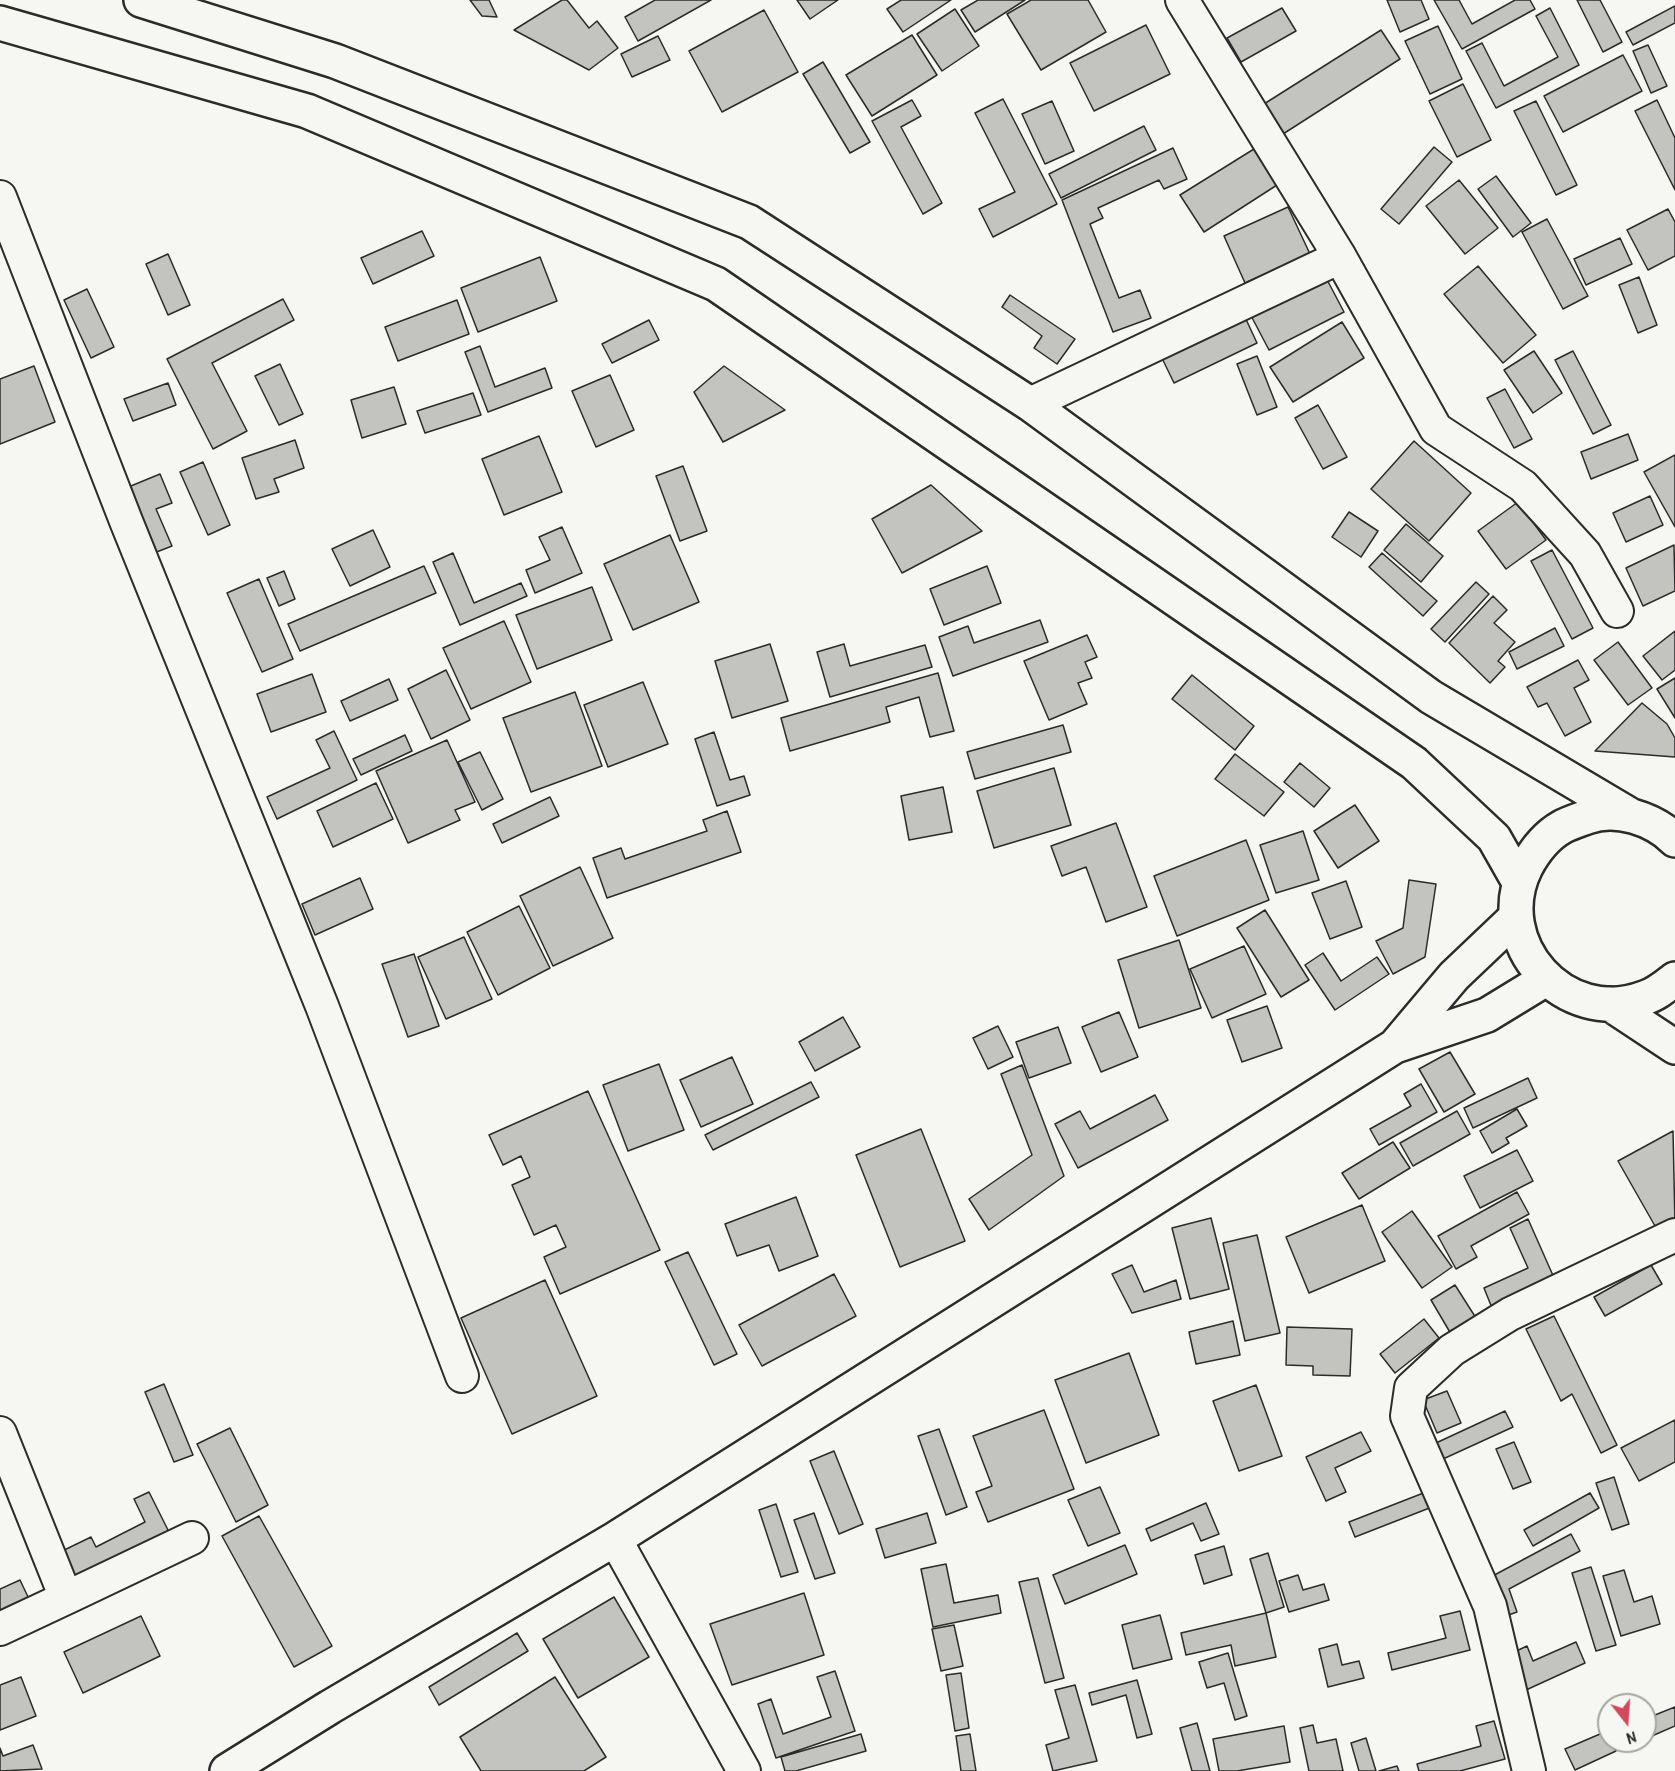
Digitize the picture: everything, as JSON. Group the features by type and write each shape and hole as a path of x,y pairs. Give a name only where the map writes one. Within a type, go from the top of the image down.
{"main road":[{"path":"141,0 334,61 749,222 1030,404 1431,697 1630,815 1671,830"},
{"path":"0,23 307,111 716,284 1414,763 1494,838 1519,882"},
{"path":"1630,815 1595,814 1561,827 1534,851 1519,882 1515,918 1525,952 1546,980 1576,998 1610,1005 1675,1047"},
{"path":"1395,1046 1454,976 1515,918"},
{"path":"1610,1005 1644,998 1675,979"},
{"path":"227,1771 330,1707 615,1539 1395,1046 1487,1016 1546,980"}],"street":[{"path":"1182,0 1340,257 1436,429 1523,486 1586,554 1617,611"},
{"path":"0,197 126,521 322,1006 462,1376"},
{"path":"1030,404 1340,257"},
{"path":"1529,1771 1490,1606 1407,1416 1411,1388 1452,1350 1510,1314 1675,1234"},
{"path":"0,1433 66,1598"},
{"path":"0,1629 192,1539"},
{"path":"615,1539 744,1771"}],"building":[{"path":"470,0 489,0 497,17 482,16"},
{"path":"562,0 567,0 589,28 597,21 618,48 589,70 514,30"},
{"path":"655,0 711,0 638,41 625,17"},
{"path":"797,0 838,0 810,19"},
{"path":"901,0 951,0 903,32 887,9"},
{"path":"978,0 1025,0 975,32 961,10"},
{"path":"1031,0 1088,0 1106,32 1041,70 1007,14"},
{"path":"1387,0 1421,0 1429,19 1400,32"},
{"path":"1434,0 1459,0 1472,24 1515,0 1530,0 1535,9 1462,49"},
{"path":"1577,0 1600,0 1622,42 1603,52"},
{"path":"1675,6 1675,23 1633,45 1626,32"},
{"path":"1282,8 1296,31 1241,62 1227,38"},
{"path":"1550,8 1579,65 1496,108 1466,51 1482,43 1504,86 1558,57 1536,16"},
{"path":"955,9 979,46 942,71 917,34"},
{"path":"764,10 798,72 722,112 689,51"},
{"path":"1146,25 1170,74 1094,111 1070,63"},
{"path":"1438,26 1462,79 1430,94 1405,41"},
{"path":"1381,30 1400,59 1283,134 1264,104"},
{"path":"912,35 937,75 872,116 846,75"},
{"path":"658,36 670,60 632,77 621,54"},
{"path":"1648,45 1667,86 1651,93 1633,51"},
{"path":"1623,55 1642,91 1563,132 1544,96"},
{"path":"823,62 870,142 850,153 803,74"},
{"path":"1463,84 1491,140 1457,157 1429,101"},
{"path":"1003,99 1057,204 993,237 979,209 1015,192 975,113"},
{"path":"912,100 921,116 901,127 942,203 923,214 872,121"},
{"path":"1657,100 1675,138 1675,190 1635,111"},
{"path":"1052,101 1074,151 1045,164 1022,114"},
{"path":"1536,101 1577,185 1556,195 1514,111"},
{"path":"1144,126 1156,150 1061,198 1049,174"},
{"path":"1434,147 1452,162 1399,224 1381,209"},
{"path":"1173,148 1187,179 1164,189 1159,180 1098,208 1103,218 1090,224 1119,298 1140,290 1151,318 1113,332 1062,200"},
{"path":"1254,149 1277,185 1204,232 1180,195"},
{"path":"1496,176 1531,223 1513,237 1478,189"},
{"path":"1459,180 1498,228 1465,254 1426,206"},
{"path":"1288,207 1310,254 1245,283 1224,236"},
{"path":"1668,209 1675,222 1675,256 1648,270 1627,230"},
{"path":"1547,219 1588,296 1563,309 1522,232"},
{"path":"422,231 434,256 373,284 361,258"},
{"path":"1620,238 1632,264 1586,285 1574,259"},
{"path":"168,254 190,305 168,315 146,264"},
{"path":"540,257 557,301 478,332 461,288"},
{"path":"1478,266 1536,335 1503,363 1444,294"},
{"path":"1323,272 1344,312 1269,350 1248,310"},
{"path":"1639,277 1657,325 1638,333 1619,285"},
{"path":"87,289 114,347 91,358 64,300"},
{"path":"1010,295 1075,339 1057,364 1034,348 1042,336 1002,307"},
{"path":"283,299 294,320 212,363 247,431 213,449 167,359"},
{"path":"457,300 469,334 398,361 385,327"},
{"path":"1244,315 1257,343 1174,383 1160,354"},
{"path":"649,320 659,340 612,363 602,344"},
{"path":"1342,322 1364,358 1293,402 1270,367"},
{"path":"480,346 495,387 545,368 552,388 488,412 465,352"},
{"path":"1534,351 1562,393 1533,413 1504,370"},
{"path":"1573,351 1611,425 1593,434 1555,360"},
{"path":"1257,356 1277,407 1257,415 1237,364"},
{"path":"280,364 303,414 279,425 255,376"},
{"path":"34,366 55,422 0,444 0,379"},
{"path":"724,366 785,410 723,442 694,392"},
{"path":"610,375 634,430 596,447 572,391"},
{"path":"168,383 176,405 133,421 124,399"},
{"path":"394,387 406,424 362,438 351,400"},
{"path":"1505,389 1532,439 1514,448 1487,398"},
{"path":"473,393 481,415 425,433 417,411"},
{"path":"1318,405 1347,457 1323,469 1295,418"},
{"path":"1628,434 1638,460 1591,479 1581,452"},
{"path":"539,436 562,492 504,515 482,459"},
{"path":"295,440 304,468 274,479 279,492 256,499 242,458"},
{"path":"1414,441 1471,493 1429,541 1371,489"},
{"path":"1675,455 1675,527 1644,472"},
{"path":"203,462 230,525 208,535 180,472"},
{"path":"683,466 707,531 680,541 656,476"},
{"path":"160,474 172,503 156,509 172,546 154,553 126,488"},
{"path":"931,485 982,531 902,573 872,519"},
{"path":"1650,496 1663,525 1626,542 1613,513"},
{"path":"1518,502 1546,540 1506,569 1478,531"},
{"path":"1349,512 1378,531 1361,557 1332,537"},
{"path":"1406,524 1443,556 1421,582 1384,550"},
{"path":"562,527 582,573 535,593 526,570 550,560 539,537"},
{"path":"373,530 390,567 350,586 332,549"},
{"path":"670,535 699,602 633,630 604,564"},
{"path":"1674,545 1675,591 1643,606 1626,568"},
{"path":"1552,550 1593,628 1572,639 1531,561"},
{"path":"453,553 474,603 521,583 527,596 460,625 433,562"},
{"path":"1382,553 1437,601 1423,616 1369,567"},
{"path":"424,566 436,593 300,651 288,624"},
{"path":"987,566 1001,603 944,625 930,589"},
{"path":"284,571 295,599 279,606 267,578"},
{"path":"259,579 293,659 262,672 227,593"},
{"path":"1476,582 1489,594 1445,642 1431,629"},
{"path":"592,587 612,640 537,669 516,615"},
{"path":"1493,596 1507,610 1494,623 1515,642 1498,661 1505,667 1490,683 1449,643"},
{"path":"1040,620 1048,642 953,676 939,637 968,626 974,643"},
{"path":"504,621 531,682 471,709 443,648"},
{"path":"1555,628 1564,646 1517,669 1509,652"},
{"path":"1675,631 1675,670 1662,680 1643,656"},
{"path":"1087,635 1097,657 1085,662 1092,678 1078,683 1087,704 1049,720 1024,661"},
{"path":"1618,642 1652,688 1628,705 1594,660"},
{"path":"770,644 788,701 732,718 715,661"},
{"path":"844,644 850,666 925,645 932,667 830,697 817,652"},
{"path":"1578,660 1589,680 1574,688 1591,722 1565,736 1547,703 1538,707 1527,687"},
{"path":"446,670 470,720 431,739 408,689"},
{"path":"938,673 954,731 930,737 919,697 886,707 890,722 790,751 781,718"},
{"path":"312,674 326,712 271,732 257,694"},
{"path":"1192,675 1254,726 1235,750 1172,699"},
{"path":"1675,678 1675,718 1657,689"},
{"path":"389,679 398,700 350,721 341,701"},
{"path":"643,682 668,744 608,767 584,705"},
{"path":"575,692 602,766 531,792 503,718"},
{"path":"1642,703 1667,724 1675,738 1675,757 1595,751"},
{"path":"1063,725 1071,752 975,779 967,752"},
{"path":"334,731 357,780 277,819 267,797 330,768 316,740"},
{"path":"714,732 730,780 744,776 750,795 717,806 695,739"},
{"path":"405,735 412,751 361,775 353,759"},
{"path":"447,740 475,802 455,810 460,820 408,843 376,771"},
{"path":"480,752 503,799 482,810 458,762"},
{"path":"1235,754 1284,792 1264,816 1215,779"},
{"path":"1300,763 1330,788 1314,807 1284,782"},
{"path":"1054,768 1071,825 994,848 977,791"},
{"path":"376,783 393,819 333,847 317,811"},
{"path":"943,787 952,832 909,840 901,796"},
{"path":"550,797 559,816 502,843 493,824"},
{"path":"1355,805 1379,841 1338,868 1314,831"},
{"path":"727,811 741,852 607,898 593,858 621,848 625,859 707,831 703,820"},
{"path":"1116,823 1147,907 1106,922 1086,867 1062,876 1051,846"},
{"path":"1303,831 1319,880 1276,893 1260,845"},
{"path":"1246,840 1269,900 1177,936 1154,876"},
{"path":"580,867 613,938 553,966 520,896"},
{"path":"360,878 373,909 315,935 302,904"},
{"path":"1409,880 1436,884 1425,957 1393,974 1376,941 1403,928"},
{"path":"1346,881 1362,927 1330,939 1312,893"},
{"path":"519,906 550,968 498,995 467,932"},
{"path":"1265,910 1309,980 1281,997 1237,928"},
{"path":"464,937 492,999 446,1019 418,957"},
{"path":"1179,940 1201,1008 1139,1028 1118,960"},
{"path":"1244,946 1266,994 1212,1018 1190,969"},
{"path":"1323,953 1341,981 1377,957 1389,974 1335,1010 1305,965"},
{"path":"414,954 439,1026 408,1037 382,964"},
{"path":"1267,1006 1282,1048 1242,1062 1227,1020"},
{"path":"1119,1012 1138,1057 1101,1072 1082,1027"},
{"path":"843,1017 860,1047 815,1071 799,1042"},
{"path":"998,1026 1013,1057 988,1069 973,1038"},
{"path":"1058,1027 1071,1063 1029,1078 1016,1042"},
{"path":"1450,1052 1475,1094 1444,1112 1419,1069"},
{"path":"732,1057 753,1104 701,1127 680,1080"},
{"path":"659,1064 684,1130 628,1151 603,1085"},
{"path":"1022,1065 1064,1176 989,1230 969,1199 1032,1155 1001,1074"},
{"path":"1528,1078 1537,1098 1473,1128 1464,1108"},
{"path":"811,1082 819,1097 713,1150 705,1135"},
{"path":"1421,1084 1437,1112 1379,1145 1370,1129 1411,1106 1404,1094"},
{"path":"588,1091 660,1250 560,1294 544,1257 566,1247 556,1225 534,1235 512,1185 530,1177 521,1156 503,1165 489,1135"},
{"path":"1155,1095 1168,1120 1078,1168 1055,1124 1080,1111 1090,1129"},
{"path":"1517,1109 1527,1126 1506,1138 1509,1143 1492,1153 1480,1131"},
{"path":"1457,1111 1470,1134 1413,1166 1400,1143"},
{"path":"921,1129 965,1241 900,1267 856,1155"},
{"path":"1673,1131 1675,1225 1659,1233 1618,1161"},
{"path":"1393,1142 1410,1168 1359,1199 1342,1173"},
{"path":"1517,1150 1533,1181 1480,1208 1464,1176"},
{"path":"1517,1192 1529,1214 1471,1246 1477,1257 1456,1269 1438,1236"},
{"path":"796,1197 818,1256 779,1271 769,1245 737,1256 725,1224"},
{"path":"1362,1205 1385,1261 1309,1293 1286,1237"},
{"path":"1412,1211 1452,1267 1422,1288 1382,1232"},
{"path":"1211,1218 1229,1289 1190,1299 1172,1228"},
{"path":"1528,1219 1555,1280 1492,1308 1484,1288 1528,1268 1510,1228"},
{"path":"1257,1235 1280,1333 1245,1341 1223,1243"},
{"path":"688,1252 737,1354 714,1365 665,1262"},
{"path":"1132,1265 1144,1292 1176,1280 1181,1299 1132,1313 1112,1274"},
{"path":"1651,1265 1662,1284 1605,1316 1594,1297"},
{"path":"834,1274 856,1316 762,1366 739,1325"},
{"path":"545,1280 597,1396 512,1434 461,1318"},
{"path":"1455,1285 1476,1318 1451,1334 1431,1300"},
{"path":"1554,1316 1617,1445 1601,1453 1572,1394 1561,1401 1526,1329"},
{"path":"1424,1319 1439,1338 1395,1373 1380,1354"},
{"path":"1233,1321 1240,1355 1196,1364 1189,1332"},
{"path":"1287,1327 1352,1329 1350,1376 1313,1375 1313,1366 1286,1365"},
{"path":"1129,1353 1159,1435 1086,1463 1055,1380"},
{"path":"164,1384 193,1455 174,1462 145,1392"},
{"path":"1256,1385 1282,1456 1239,1471 1213,1401"},
{"path":"1447,1391 1461,1423 1437,1433 1423,1400"},
{"path":"1044,1410 1074,1489 988,1522 976,1492 992,1486 973,1436"},
{"path":"1505,1411 1513,1427 1443,1459 1436,1443"},
{"path":"1675,1420 1675,1462 1639,1481 1621,1448"},
{"path":"230,1428 268,1505 236,1522 197,1444"},
{"path":"939,1429 967,1507 946,1515 918,1436"},
{"path":"1361,1432 1371,1451 1335,1468 1346,1492 1326,1501 1306,1457"},
{"path":"1514,1442 1531,1482 1513,1489 1496,1449"},
{"path":"834,1451 863,1524 839,1534 810,1461"},
{"path":"1614,1477 1629,1524 1612,1530 1596,1483"},
{"path":"1100,1487 1120,1533 1088,1546 1068,1500"},
{"path":"149,1492 169,1532 67,1582 54,1555 91,1537 96,1547 145,1522 134,1499"},
{"path":"1426,1492 1432,1507 1355,1537 1349,1522"},
{"path":"1590,1493 1599,1508 1533,1546 1524,1530"},
{"path":"1206,1503 1219,1534 1201,1541 1193,1523 1151,1541 1146,1529"},
{"path":"776,1504 798,1572 781,1577 759,1510"},
{"path":"814,1513 835,1573 815,1579 794,1520"},
{"path":"927,1513 936,1543 885,1558 876,1529"},
{"path":"259,1516 332,1646 294,1667 222,1536"},
{"path":"1571,1534 1580,1551 1509,1589 1517,1612 1503,1617 1487,1579"},
{"path":"1125,1545 1137,1574 1065,1604 1053,1575"},
{"path":"1224,1546 1232,1575 1204,1584 1195,1555"},
{"path":"1268,1553 1284,1607 1266,1613 1250,1559"},
{"path":"946,1564 954,1603 998,1595 1001,1613 933,1627 921,1569"},
{"path":"1591,1567 1616,1645 1596,1651 1572,1573"},
{"path":"1624,1570 1634,1602 1652,1596 1660,1624 1621,1636 1603,1576"},
{"path":"1298,1575 1303,1590 1324,1584 1329,1600 1289,1612 1279,1581"},
{"path":"1038,1578 1064,1678 1045,1683 1019,1582"},
{"path":"20,1580 29,1599 0,1612 0,1589"},
{"path":"804,1593 824,1655 732,1685 710,1624"},
{"path":"614,1597 649,1657 578,1698 543,1639"},
{"path":"1460,1611 1470,1650 1392,1670 1388,1653 1446,1638 1440,1616"},
{"path":"1266,1613 1276,1657 1235,1666 1231,1645 1186,1655 1181,1633"},
{"path":"1160,1615 1172,1659 1133,1669 1122,1625"},
{"path":"141,1616 160,1656 83,1693 64,1652"},
{"path":"954,1625 963,1666 941,1671 932,1629"},
{"path":"517,1633 528,1651 439,1705 429,1687"},
{"path":"1576,1642 1585,1663 1526,1690 1510,1654 1527,1646 1533,1661"},
{"path":"1337,1644 1342,1665 1359,1661 1364,1678 1328,1687 1319,1649"},
{"path":"1228,1653 1247,1716 1235,1720 1224,1683 1207,1688 1199,1662"},
{"path":"835,1671 855,1731 776,1758 758,1704 771,1699 783,1734 831,1717 817,1677"},
{"path":"961,1673 969,1728 955,1731 946,1675"},
{"path":"21,1677 36,1716 0,1730 0,1685"},
{"path":"555,1677 606,1757 584,1771 481,1771 460,1737"},
{"path":"1137,1680 1152,1734 1137,1738 1126,1695 1092,1705 1089,1693"},
{"path":"1075,1685 1097,1761 1053,1771 1046,1745 1069,1738 1055,1690"},
{"path":"1675,1707 1675,1726 1657,1734 1657,1714"},
{"path":"1494,1721 1505,1759 1460,1771 1419,1771 1417,1764 1481,1746 1476,1726"},
{"path":"1197,1723 1210,1771 1192,1771 1180,1728"},
{"path":"1313,1725 1317,1743 1336,1739 1343,1771 1309,1771 1300,1728"},
{"path":"1284,1726 1290,1762 1237,1771 1219,1771 1213,1739"},
{"path":"861,1734 866,1751 796,1771 785,1771 781,1757"},
{"path":"970,1734 976,1771 961,1771 956,1736"},
{"path":"1597,1735 1597,1753 1612,1753 1575,1770 1565,1749"},
{"path":"1366,1738 1376,1771 1359,1771 1351,1743"},
{"path":"33,1745 42,1769 0,1771 0,1748 3,1756"},
{"path":"1397,1766 1399,1771 1379,1771"}]}
